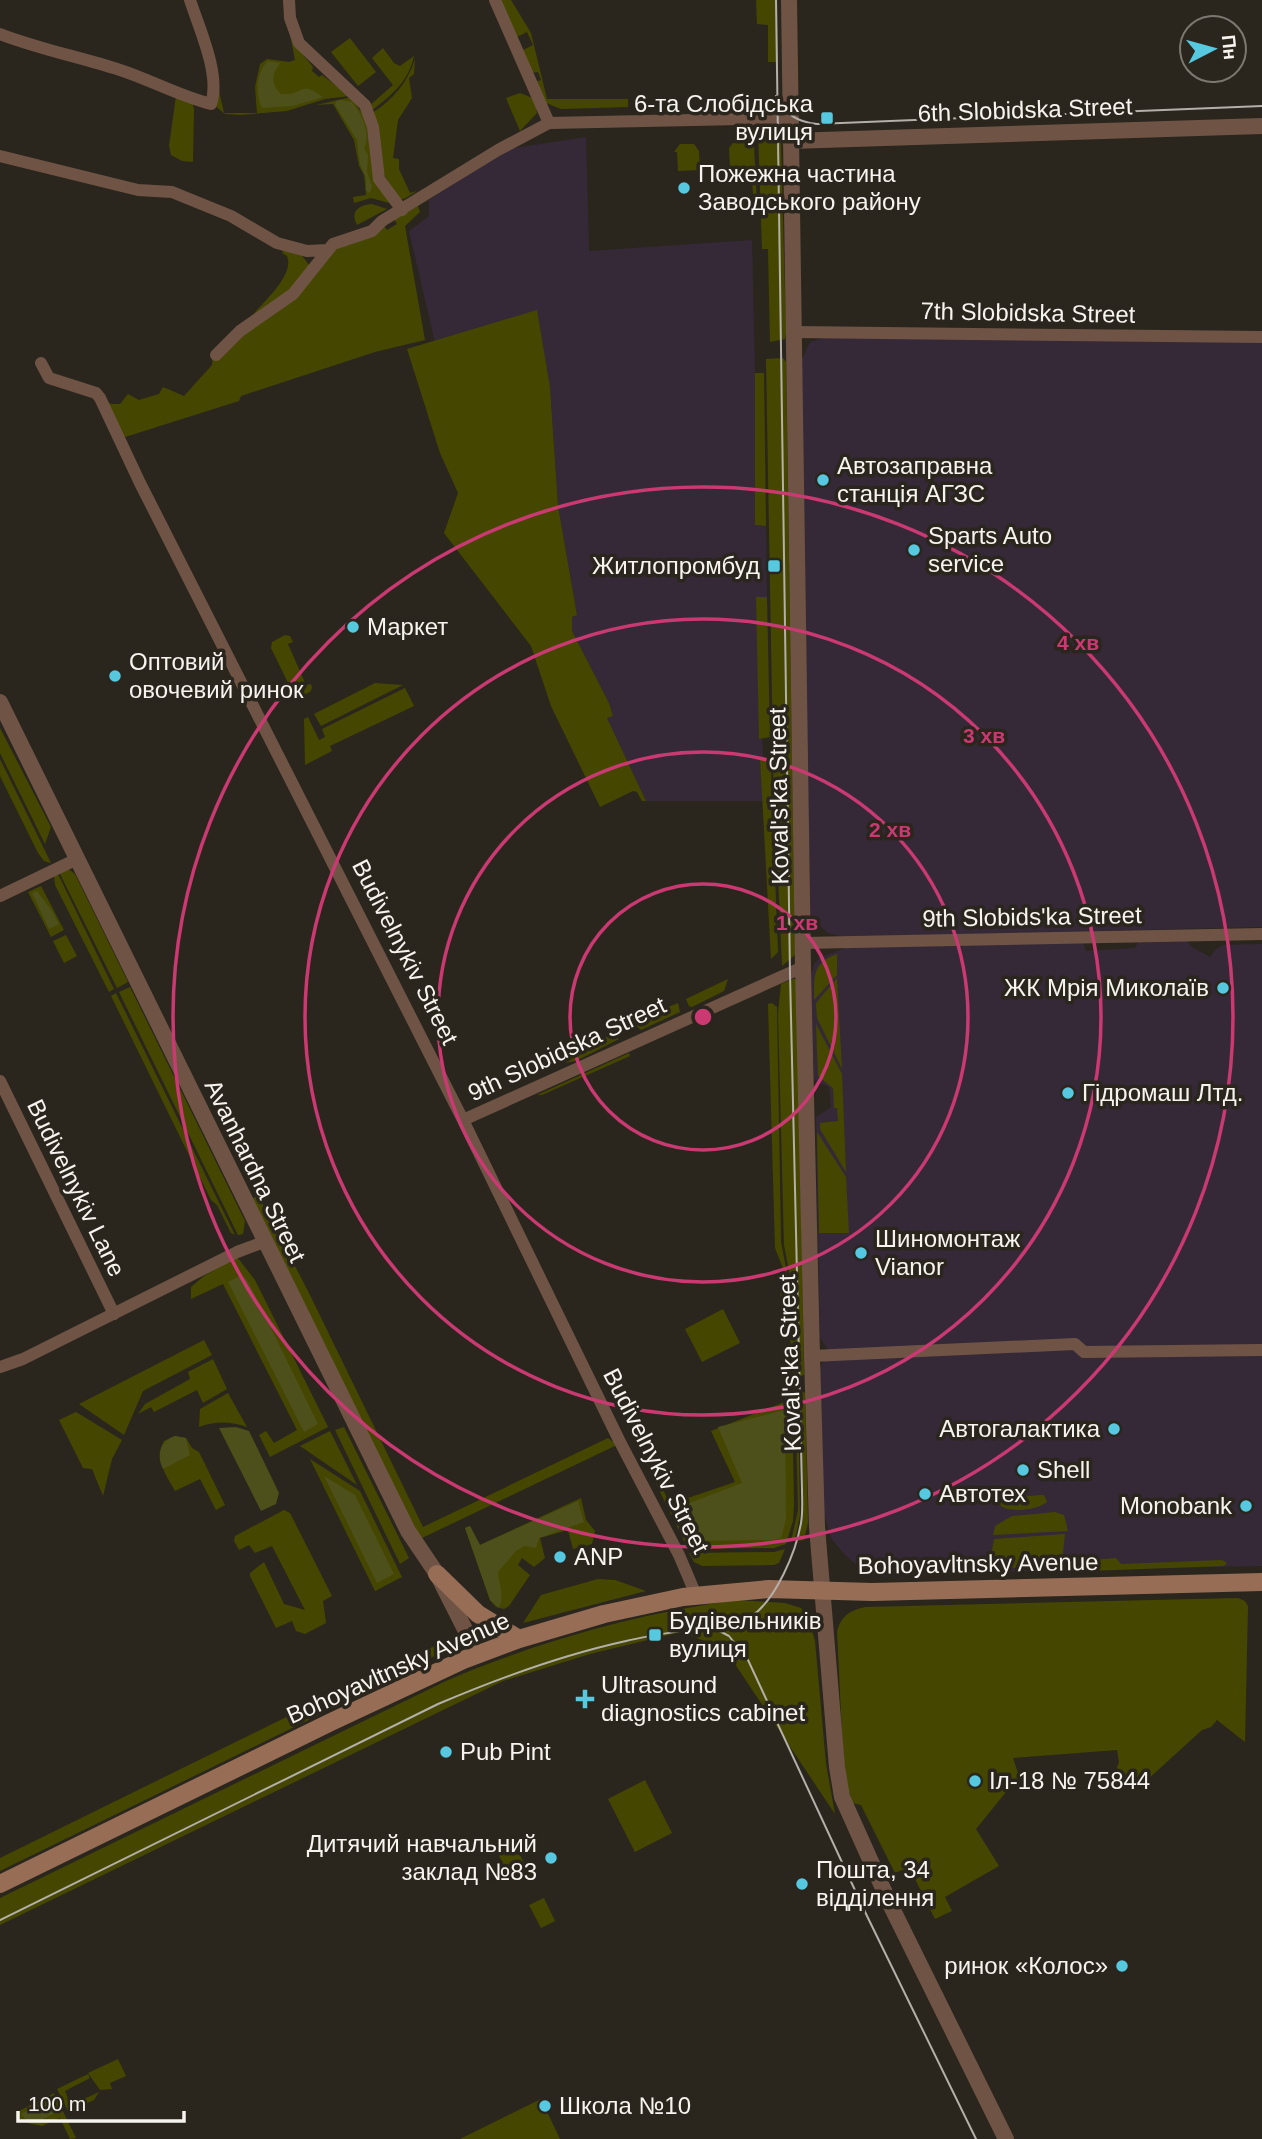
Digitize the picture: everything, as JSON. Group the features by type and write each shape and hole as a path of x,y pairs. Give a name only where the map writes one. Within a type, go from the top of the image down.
{"main road":[{"path":"437,1574 478,1614 519,1639"},
{"name":"Bohoyavltnsky Avenue","path":"0,1884 378,1699 519,1639 604,1614 696,1595 769,1588 872,1592 1262,1582"}],"street":[{"path":"0,34 129,73 177,94 211,104 215,92 212,73 190,0"},
{"path":"289,0 290,18 299,43 365,105 374,134 379,179 402,210"},
{"path":"495,0 549,123"},
{"name":"Koval's'ka Street","path":"789,0 803,967 817,1527 823,1590"},
{"path":"216,355 240,331 293,294 333,244 372,231 380,222 498,150 549,123 790,118"},
{"name":"6th Slobidska Street","path":"790,141 1262,126"},
{"path":"0,156 143,191 172,192 231,216 277,243 307,251 328,250"},
{"name":"7th Slobidska Street","path":"793,332 1262,337"},
{"name":"Budivelnykiv Street","path":"41,363 49,378 96,393 105,405 140,483 463,1120 607,1416 679,1555 696,1595"},
{"name":"Avanhardna Street","path":"0,702 408,1531 437,1574 478,1655"},
{"path":"0,896 77,859"},
{"name":"9th Slobids'ka Street","path":"803,943 1262,934"},
{"name":"9th Slobidska Street","path":"463,1120 803,967"},
{"name":"Budivelnykiv Lane","path":"0,1080 114,1314"},
{"path":"1,1363 23,1359 237,1252 264,1242"},
{"path":"812,1356 1075,1344 1084,1352 1262,1350"},
{"path":"823,1590 837,1767 842,1797 890,1905 1006,2139"}],"shaded area":[{"path":"498,0 511,0 531,33 547,99 628,99 628,107 561,109 546,103 535,82 541,80 538,72 531,73 521,51 533,45 527,32 515,38"},
{"path":"756,0 777,0 778,62 768,62 768,25 757,24"},
{"path":"288,25 300,51 313,67 312,71 319,77 322,75 350,96 325,99 287,111 240,115 225,114 213,104 212,60 224,113 257,113 255,87 260,64 267,59 289,62 295,60"},
{"path":"350,38 376,72 358,86 331,52"},
{"path":"383,48 394,63 400,66 414,56 403,80 392,94 371,111 369,106 393,85 372,58"},
{"path":"415,59 414,74 409,78 412,98 398,120 393,158 399,159 399,169 410,193 417,191 400,199 385,177 372,113 399,90"},
{"path":"520,93 535,99 537,113 520,131 506,98"},
{"path":"176,96 192,102 194,109 193,162 182,161 171,155 169,146"},
{"path":"351,97 364,116 389,203 371,198 354,203 353,197 366,195 364,175 359,166 354,140 333,104 316,105"},
{"path":"758,130 777,131 781,141 786,332 785,339 770,342 768,249 762,249"},
{"path":"586,137 589,251 752,240 755,525 766,526 767,597 756,597 765,801 646,801 607,718 613,715 609,703 572,631 572,617 577,615 558,506 550,387 537,311 435,342 409,231 429,216 429,200 508,149"},
{"path":"750,142 754,146 757,206 754,207 751,167 730,168 729,148 733,143"},
{"path":"680,144 694,144 699,151 700,170 678,171 677,152 674,152"},
{"path":"372,204 387,209 357,225 354,216 357,210"},
{"path":"418,206 420,212 405,226 425,340 375,352 241,396 239,401 122,438 105,400 111,404 120,404 128,394 139,400 159,394 163,387 184,396 212,365 213,353 248,329 328,253 384,226 387,230 397,224 394,219"},
{"path":"284,249 300,253 312,269 289,295 251,317 282,280 288,263 287,256 282,253"},
{"path":"537,310 550,387 558,506 577,615 572,617 572,631 609,703 613,716 607,718 646,801 642,801 637,792 633,791 600,807 551,706 531,646 444,533 458,493 440,453 407,349"},
{"path":"823,338 1262,342 1262,927 845,937 828,933 815,922 810,914 801,361 810,342"},
{"path":"783,358 786,362 795,955 782,966 778,876 775,868 766,359"},
{"path":"755,373 764,373 766,526 755,525"},
{"path":"756,597 767,597 770,737 759,739"},
{"path":"285,635 290,636 293,642 288,644 306,685 311,684 312,688 310,692 299,697 294,695 271,648 272,642"},
{"path":"375,683 403,685 321,726 314,714"},
{"path":"405,688 414,706 330,746 332,751 305,765 304,719 308,717 319,740 325,737 322,729"},
{"path":"0,728 51,827 45,844 0,753"},
{"path":"760,758 771,760 778,952 771,959"},
{"path":"0,759 51,863 44,861 38,853 0,776"},
{"path":"67,868 75,874 128,982 117,988 58,870"},
{"path":"57,872 114,989 109,992 55,885 54,876"},
{"path":"41,886 64,930 51,937 28,892"},
{"path":"66,935 77,956 64,963 53,941"},
{"path":"1186,940 1192,947 1210,957 1223,945 1262,944 1262,1566 1051,1570 883,1577 864,1571 845,1555 831,1538 824,1513 820,1368 829,1351 820,1338 816,1117 831,1107 829,1087 814,1078 811,975 814,964 821,957 851,946 1083,941 1086,951 1135,948 1138,942"},
{"path":"837,954 837,975 814,1000 815,978 819,966"},
{"path":"837,978 842,1069 817,1018 816,1003"},
{"path":"728,979 724,991 692,1007 689,1006 686,999"},
{"path":"793,979 797,984 804,1375 792,1378 788,1290 790,1277 784,1245 778,1013 781,984"},
{"path":"130,987 245,1221 243,1234 238,1235 119,992"},
{"path":"116,993 235,1235 231,1233 217,1205 211,1200 111,996"},
{"path":"678,1003 680,1012 641,1030 632,1022"},
{"path":"772,1003 777,1007 781,1242 788,1278 788,1321 782,1321 780,1291 786,1276 775,1248 768,1004"},
{"path":"816,1024 842,1074 846,1172 820,1129 820,1123 838,1121 833,1088 818,1076"},
{"path":"613,1034 619,1039 576,1061 558,1064 556,1059"},
{"path":"629,1053 630,1056 537,1095"},
{"path":"817,1132 846,1177 849,1233 819,1233"},
{"path":"258,1195 423,1527 608,1438 617,1445 422,1538 413,1529 252,1199"},
{"path":"237,1257 255,1280 328,1427 270,1457 259,1435 266,1431 274,1443 297,1430 223,1284 191,1299 191,1287 204,1276"},
{"path":"723,1309 740,1343 702,1362 685,1329"},
{"path":"204,1340 212,1355 143,1391 124,1435 79,1404"},
{"path":"213,1359 227,1389 203,1403 197,1390 154,1412 151,1407 138,1414 145,1404 190,1379 188,1372"},
{"path":"798,1389 800,1515 795,1540 791,1541 798,1510 795,1390"},
{"path":"801,1391 805,1393 808,1523 804,1540 798,1541 803,1515"},
{"path":"228,1393 247,1427 223,1422 199,1427 200,1409"},
{"path":"792,1399 794,1504 793,1521 786,1544 774,1548 688,1549 635,1441 638,1439 670,1504 735,1482 711,1431"},
{"path":"76,1412 122,1440 112,1459 103,1496 92,1469 83,1468 59,1420"},
{"path":"344,1427 409,1558 400,1564 335,1430"},
{"path":"330,1431 357,1485 300,1446"},
{"path":"175,1436 186,1438 192,1448 199,1452 225,1505 216,1510 200,1479 175,1491 162,1467 160,1454 164,1441"},
{"path":"310,1459 360,1491 402,1577 375,1591"},
{"path":"1044,1495 1047,1502 1031,1509 1005,1508 1000,1503 1007,1498"},
{"path":"581,1498 586,1520 595,1531 592,1544 573,1549 568,1530 540,1538 545,1558 534,1567 522,1558 518,1565 530,1575 509,1606 504,1609 496,1607 490,1600 465,1528 470,1526 480,1545"},
{"path":"284,1510 290,1513 332,1596 323,1601 326,1623 305,1634 296,1631 292,1621 276,1628 250,1576 250,1573 264,1562 284,1604 305,1610 272,1546 255,1553 249,1545 239,1550 234,1541 235,1536"},
{"path":"1055,1512 1064,1515 1068,1531 993,1535 995,1526 1012,1516"},
{"path":"1065,1534 1062,1561 1054,1566 989,1567 994,1539"},
{"path":"785,1549 779,1563 774,1565 702,1566 694,1562 689,1553 774,1552"},
{"path":"1116,1558 1121,1564 1222,1560 1227,1563 1224,1566 1088,1571 1079,1569 1080,1561"},
{"path":"598,1579 615,1580 646,1591 523,1623 541,1595"},
{"path":"1238,1598 1248,1606 1245,1742 1217,1720 1211,1727 1202,1730 1135,1791 1116,1771 1119,1762 1117,1750 1013,1758 1019,1776 976,1829 999,1866 945,1897 952,1911 935,1919 909,1867 895,1873 861,1805 852,1803 844,1773 837,1632 844,1618 855,1610 866,1607"},
{"path":"736,1600 785,1603 801,1608 809,1619 815,1641 826,1764 835,1814 725,1649 681,1632 590,1654 503,1681 0,1925 0,1898 446,1681 552,1641 625,1621"},
{"path":"444,1642 451,1644 451,1648 418,1664 414,1655"},
{"path":"406,1658 411,1666 347,1695 327,1711 0,1871 0,1858"},
{"path":"645,1780 672,1833 635,1852 608,1799"},
{"path":"514,1843 526,1867 509,1875 497,1852"},
{"path":"544,1898 555,1921 541,1928 529,1905"},
{"path":"118,2059 126,2076 110,2083 112,2089 100,2090 88,2073"},
{"path":"88,2074 90,2078 65,2091 71,2105 99,2092 94,2100 68,2111 57,2089"},
{"path":"54,2093 76,2138 70,2139 60,2118 42,2126 22,2122 17,2112"},
{"path":"541,2099 560,2139 460,2139"}],"green space":[{"path":"268,61 280,63 273,78 281,94 310,89 323,97 293,106 262,108 258,83 261,71"},
{"path":"336,101 352,102 364,124 364,149 368,155 367,172 372,186 370,193 366,191 366,178 360,164 357,140 335,105"},
{"path":"37,891 59,924 49,929 32,893"},
{"path":"242,1275 249,1283 318,1424 304,1432 228,1282"},
{"path":"785,1410 786,1519 781,1538 692,1541 676,1508 742,1483 718,1427"},
{"path":"236,1427 249,1431 279,1493 276,1504 261,1511 219,1428"},
{"path":"175,1436 186,1438 190,1455 163,1469 161,1449 166,1441"},
{"path":"324,1476 355,1495 394,1574 377,1583"},
{"path":"578,1501 584,1522 539,1538 536,1548 524,1546 516,1551 498,1572 502,1594 499,1608 490,1600 465,1528 470,1526 480,1545"},
{"path":"42,2104 47,2105 45,2108 53,2114 43,2119 41,2124 29,2123 21,2114"}],"tram line":[{"path":"0,1920 461,1694 578,1653 752,1616 777,1587 790,1561 802,1519 802,1506 790,974 776,0"},
{"path":"776,96 793,116 817,124 1262,106"},
{"path":"708,1625 729,1636 748,1660 867,1916 976,2139"}],"place":[{"name":"6-та Слобідська вулиця","path":"827,118"},
{"name":"Пожежна частина Заводського району","path":"684,188"},
{"name":"Автозаправна станція АГЗС","path":"823,480"},
{"name":"Sparts Auto service","path":"914,550"},
{"name":"Житлопромбуд","path":"774,566"},
{"name":"Маркет","path":"353,627"},
{"name":"Оптовий овочевий ринок","path":"115,676"},
{"name":"ЖК Мрія Миколаїв","path":"1223,988"},
{"name":"Гідромаш Лтд.","path":"1068,1093"},
{"name":"Шиномонтаж Vianor","path":"861,1253"},
{"name":"Автогалактика","path":"1114,1429"},
{"name":"Shell","path":"1023,1470"},
{"name":"Автотех","path":"925,1494"},
{"name":"Monobank","path":"1246,1506"},
{"name":"ANP","path":"560,1557"},
{"name":"Будівельників вулиця","path":"655,1635"},
{"name":"Ultrasound diagnostics cabinet","path":"585,1699"},
{"name":"Pub Pint","path":"446,1752"},
{"name":"Іл-18 № 75844","path":"975,1781"},
{"name":"Дитячий навчальний заклад №83","path":"551,1858"},
{"name":"Пошта, 34 відділення","path":"802,1884"},
{"name":"ринок «Колос»","path":"1122,1966"},
{"name":"Школа №10","path":"545,2106"}]}
